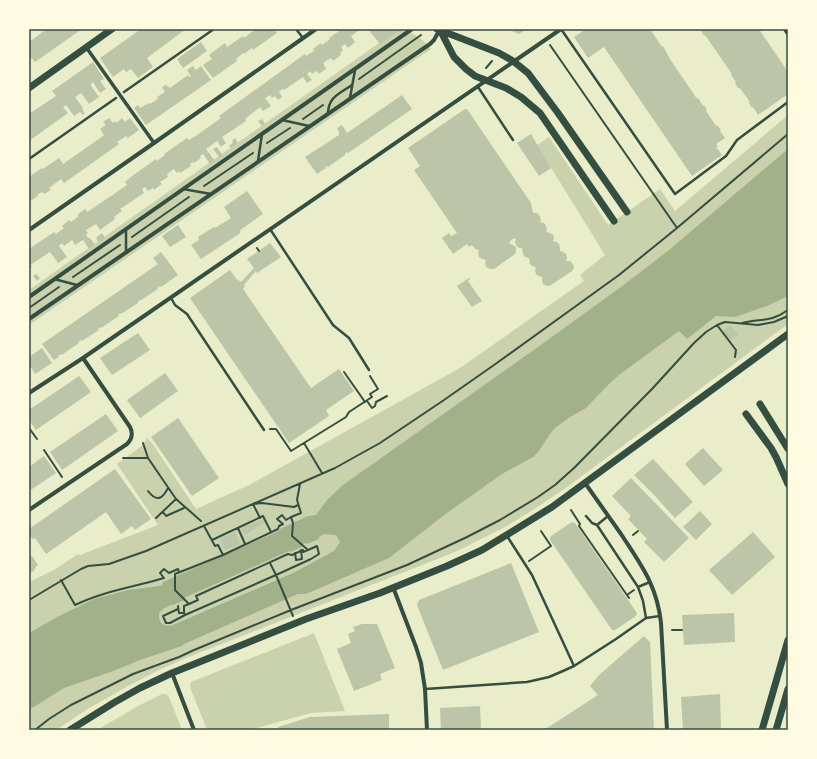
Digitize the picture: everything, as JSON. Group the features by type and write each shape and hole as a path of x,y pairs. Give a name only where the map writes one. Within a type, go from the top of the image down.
{"main road":[{"path":"29,88 112,29"},
{"path":"439,29 499,53 513,61 528,73 558,113 627,212"},
{"path":"439,29 454,57 475,76 506,88 522,97 540,113 614,221"},
{"path":"70,730 119,699 172,673 306,619 393,587 472,555 506,536 552,507 788,334"},
{"path":"760,404 788,449"},
{"path":"746,414 771,448 788,484"},
{"path":"762,730 788,640"},
{"path":"776,730 788,690"}],"street":[{"path":"29,230 316,29"},
{"path":"29,297 412,29"},
{"path":"29,319 430,44 434,40 439,29"},
{"path":"29,393 83,358 561,29"},
{"path":"86,47 154,143"},
{"path":"29,510 127,444 131,437 132,432 130,427 83,358"},
{"path":"585,483 638,560 651,582 660,616 667,730"},
{"path":"393,587 419,655 423,670 427,730"},
{"path":"172,673 194,730"}],"lane":[{"path":"124,92 214,29"},
{"path":"296,29 303,38"},
{"path":"561,29 675,194 726,156 737,140 788,102"},
{"path":"784,29 788,35"},
{"path":"350,99 355,70"},
{"path":"328,114 328,105 333,98 352,85"},
{"path":"477,86 513,140"},
{"path":"29,159 116,98"},
{"path":"282,120 310,126"},
{"path":"258,162 262,134"},
{"path":"183,190 212,194"},
{"path":"126,229 126,252"},
{"path":"270,229 333,325 349,338 369,370"},
{"path":"54,279 77,285"},
{"path":"170,298 175,305 187,314 264,430"},
{"path":"586,516 592,523 597,525 638,587 646,618"},
{"path":"597,525 608,516"},
{"path":"506,536 532,575 574,666"},
{"path":"638,587 651,582"},
{"path":"425,689 530,682 549,677 574,666 646,618 660,616"}],"path":[{"path":"352,85 421,35"},
{"path":"552,47 677,228"},
{"path":"486,68 492,61"},
{"path":"29,308 333,98"},
{"path":"29,600 85,567 109,564 140,553 300,484 345,463 380,443 444,400 602,288 636,262 788,134"},
{"path":"740,323 775,318 788,310"},
{"path":"35,730 64,708 144,669 179,657 290,610 412,562 500,520 555,485 584,459 706,332 725,322 768,324 788,316"},
{"path":"717,325 736,350 735,357"},
{"path":"344,372 372,408 375,406 376,402 387,396"},
{"path":"370,376 378,388 370,394 376,402"},
{"path":"276,429 291,451 346,417 349,412 372,397"},
{"path":"29,428 37,439"},
{"path":"143,443 148,458 176,499 201,521"},
{"path":"304,443 322,473"},
{"path":"44,450 62,477"},
{"path":"122,458 148,458"},
{"path":"189,603 175,590 175,574 278,529 279,526 283,524 277,518 282,515 286,520 301,513 298,506 297,497 300,484"},
{"path":"148,491 152,496 158,498 165,494 168,488"},
{"path":"156,518 176,499"},
{"path":"253,504 262,503 294,507 298,506"},
{"path":"253,504 260,518"},
{"path":"163,512 166,516 185,508"},
{"path":"571,510 580,524 579,526 629,598"},
{"path":"212,540 263,516 271,532"},
{"path":"291,517 293,520 292,536 308,549"},
{"path":"204,526 215,546 218,545 223,554"},
{"path":"238,528 245,544"},
{"path":"536,556 552,545 541,531"},
{"path":"634,535 638,531"},
{"path":"238,540 243,538"},
{"path":"185,614 179,613 178,607 163,616 166,623 170,622 185,614 276,575 317,555 319,552 317,546 303,552 301,550 292,555 288,554 196,596 198,600 184,606 185,614"},
{"path":"301,550 302,559 304,562"},
{"path":"295,553 296,560 302,559"},
{"path":"270,563 290,610"},
{"path":"62,580 75,604 100,594 164,578 160,573 164,570 169,573 178,569 180,572"},
{"path":"672,630 682,630"}],"shaded area":[{"path":"399,29 406,29 425,42 431,49 29,325 29,290"},
{"path":"788,115 788,324 563,490 505,527 455,552 159,670 86,710 56,730 29,730 29,582 54,570 78,554 80,555 158,525 117,464 143,445 147,438 152,443 196,509 249,485 460,368 584,281 580,275 605,255 537,145 549,137 608,225 660,189 675,211"},
{"path":"788,149 788,296 767,306 735,317 716,316 687,339 679,331 619,375 586,408 555,428 533,457 502,474 447,513 389,558 306,594 298,594 182,646 64,688 29,710 29,633 94,599 128,590 162,585 163,582 279,531 280,529 308,516 316,515 327,500 343,485 538,347 669,250","holes":["324,534 336,535 340,542 334,551 293,573 173,625 164,625 160,620 159,613 163,609 185,600 184,598 289,551 290,552 304,546 302,545 319,539 319,537"]},
{"path":"314,633 345,711 311,713 249,730 207,730 190,687 191,682"},
{"path":"162,694 166,694 169,697 182,730 97,730 140,705"}],"building":[{"path":"47,29 82,29 35,62 32,58 29,61 29,42"},
{"path":"141,29 186,29 147,58 153,67 138,78 131,69 126,72 124,69 113,77 100,58"},
{"path":"256,29 274,29 277,33 253,50 252,48 244,54 243,53 236,59 237,61 213,78 203,65 212,59 209,55 225,43 227,47 243,36 244,38"},
{"path":"342,29 361,29 351,36 355,42 348,48 345,44 341,47 343,50 340,53 341,55 333,61 331,58 323,63 326,69 319,74 317,71 312,74 310,71 307,74 312,80 307,83 303,77 284,90 279,91 282,97 278,100 275,96 272,98 270,95 265,98 271,106 263,111 260,107 245,119 246,121 222,137 226,143 221,147 217,141 206,149 215,161 210,164 203,154 200,156 201,158 190,164 191,166 180,173 179,171 177,173 174,169 167,174 168,177 160,182 162,184 154,190 153,188 148,191 145,187 142,189 144,193 120,209 122,211 114,217 115,219 100,230 96,224 86,230 88,233 86,235 95,245 89,249 83,240 75,245 72,240 64,246 62,243 59,246 67,257 58,263 50,252 30,265 32,267 29,269 29,249 54,232 56,234 64,228 62,226 69,220 71,222 85,209 87,212 127,185 125,182 132,176 156,159 157,161 165,155 164,154 187,138 189,140 197,135 221,118 219,116 305,54 306,56 314,51 313,49 321,43 322,45"},
{"path":"368,29 397,29 399,31 380,44"},
{"path":"507,29 527,29 519,34"},
{"path":"586,29 650,29 662,47 663,46 697,99 698,98 703,106 704,105 707,110 706,111 716,126 717,125 721,130 720,131 725,138 716,144 718,146 716,147 722,155 692,176 604,47 588,58 574,37"},
{"path":"700,29 759,29 788,72 788,94 758,115 740,88 738,88 731,75 732,74"},
{"path":"201,42 207,51 183,68 177,59"},
{"path":"93,62 104,79 100,81 106,89 100,93 93,82 91,86 99,97 89,104 81,93 75,97 83,108 82,109 85,113 83,115 80,112 74,116 66,105 63,107 68,113 29,141 29,114 56,96 52,91"},
{"path":"193,66 196,70 201,66 211,80 146,125 134,108 138,105 140,108 158,99 157,97 165,92 162,87 166,85 170,88 188,75 189,77 191,76 187,70"},
{"path":"402,95 412,109 348,153 347,152 328,167 325,167 326,168 317,174 305,157 339,135 337,128 342,125 347,133"},
{"path":"467,109 531,203 533,213 537,213 539,215 541,219 540,222 544,223 546,226 546,232 553,235 553,241 559,244 560,251 566,254 566,261 570,261 573,264 574,268 572,271 551,285 547,286 543,284 542,277 536,274 536,267 530,264 529,258 525,257 522,248 519,248 516,245 516,239 514,238 509,243 516,247 515,254 494,269 490,269 486,267 486,260 479,257 479,250 475,249 472,245 469,247 467,244 453,254 442,238 449,233 451,236 457,233 414,170 420,166 408,148"},
{"path":"109,118 113,123 115,121 116,123 122,118 125,122 130,118 139,130 128,138 126,136 117,142 119,144 64,183 61,179 49,188 51,190 44,194 42,192 29,202 29,177 59,158 63,164 103,136 104,135 100,129 106,125 103,122"},
{"path":"262,119 265,124 262,126 258,121"},
{"path":"531,134 551,168 539,176 517,143"},
{"path":"235,138 238,143 231,148 229,146 233,143 232,141"},
{"path":"217,147 223,156 220,158 213,149"},
{"path":"247,191 263,214 239,231 241,232 239,234 201,259 191,245 199,240 198,237 231,218 224,207"},
{"path":"178,225 186,237 170,247 162,236"},
{"path":"102,233 105,238 99,242 96,238"},
{"path":"270,243 281,257 257,273 256,271 244,285 245,286 243,289 311,388 339,369 354,391 326,410 329,416 289,443 190,298 230,270 237,280 241,282 254,268 247,259"},
{"path":"161,252 178,275 161,287 160,286 157,288 158,289 140,300 138,303 119,314 119,316 99,328 99,330 78,342 79,343 54,360 42,344 158,264 153,258"},
{"path":"36,274 40,278 37,281 33,276"},
{"path":"469,278 470,279 468,281 482,301 472,307 457,286"},
{"path":"731,325 738,335 729,341 723,331"},
{"path":"138,333 150,350 112,375 100,358"},
{"path":"42,348 52,363 35,374 29,364 29,357"},
{"path":"165,373 178,391 140,418 127,400"},
{"path":"79,376 91,392 36,430 29,420 29,410"},
{"path":"106,414 118,431 62,470 50,452"},
{"path":"178,418 219,478 192,496 151,437"},
{"path":"703,448 723,470 704,486 685,464"},
{"path":"44,456 56,473 29,491 29,467"},
{"path":"653,459 693,502 675,518 634,475"},
{"path":"115,469 151,519 135,530 132,526 121,534 106,512 46,554 35,538 33,539 29,534 29,529"},
{"path":"631,478 689,538 664,562 644,542 647,539 628,519 631,516 612,496"},
{"path":"700,511 712,524 696,540 683,527"},
{"path":"263,519 265,523 244,535 241,528"},
{"path":"572,522 575,523 637,613 636,616 615,630 612,630 550,540 551,536"},
{"path":"235,532 240,544 225,550 220,539"},
{"path":"753,532 775,557 732,595 709,570"},
{"path":"29,555 30,557 32,556 38,565 35,567 35,570 29,574"},
{"path":"511,563 539,632 443,670 417,605 419,600"},
{"path":"734,613 735,642 684,645 682,615"},
{"path":"362,624 377,624 395,668 380,674 382,680 354,691 337,649 351,643 348,634 355,631 353,627"},
{"path":"644,636 650,642 654,730 544,730 598,695 590,686 599,675"},
{"path":"720,694 721,730 683,730 681,697"},
{"path":"480,706 481,730 441,730 440,708"},
{"path":"389,714 389,730 278,730 278,727 310,717"}]}
